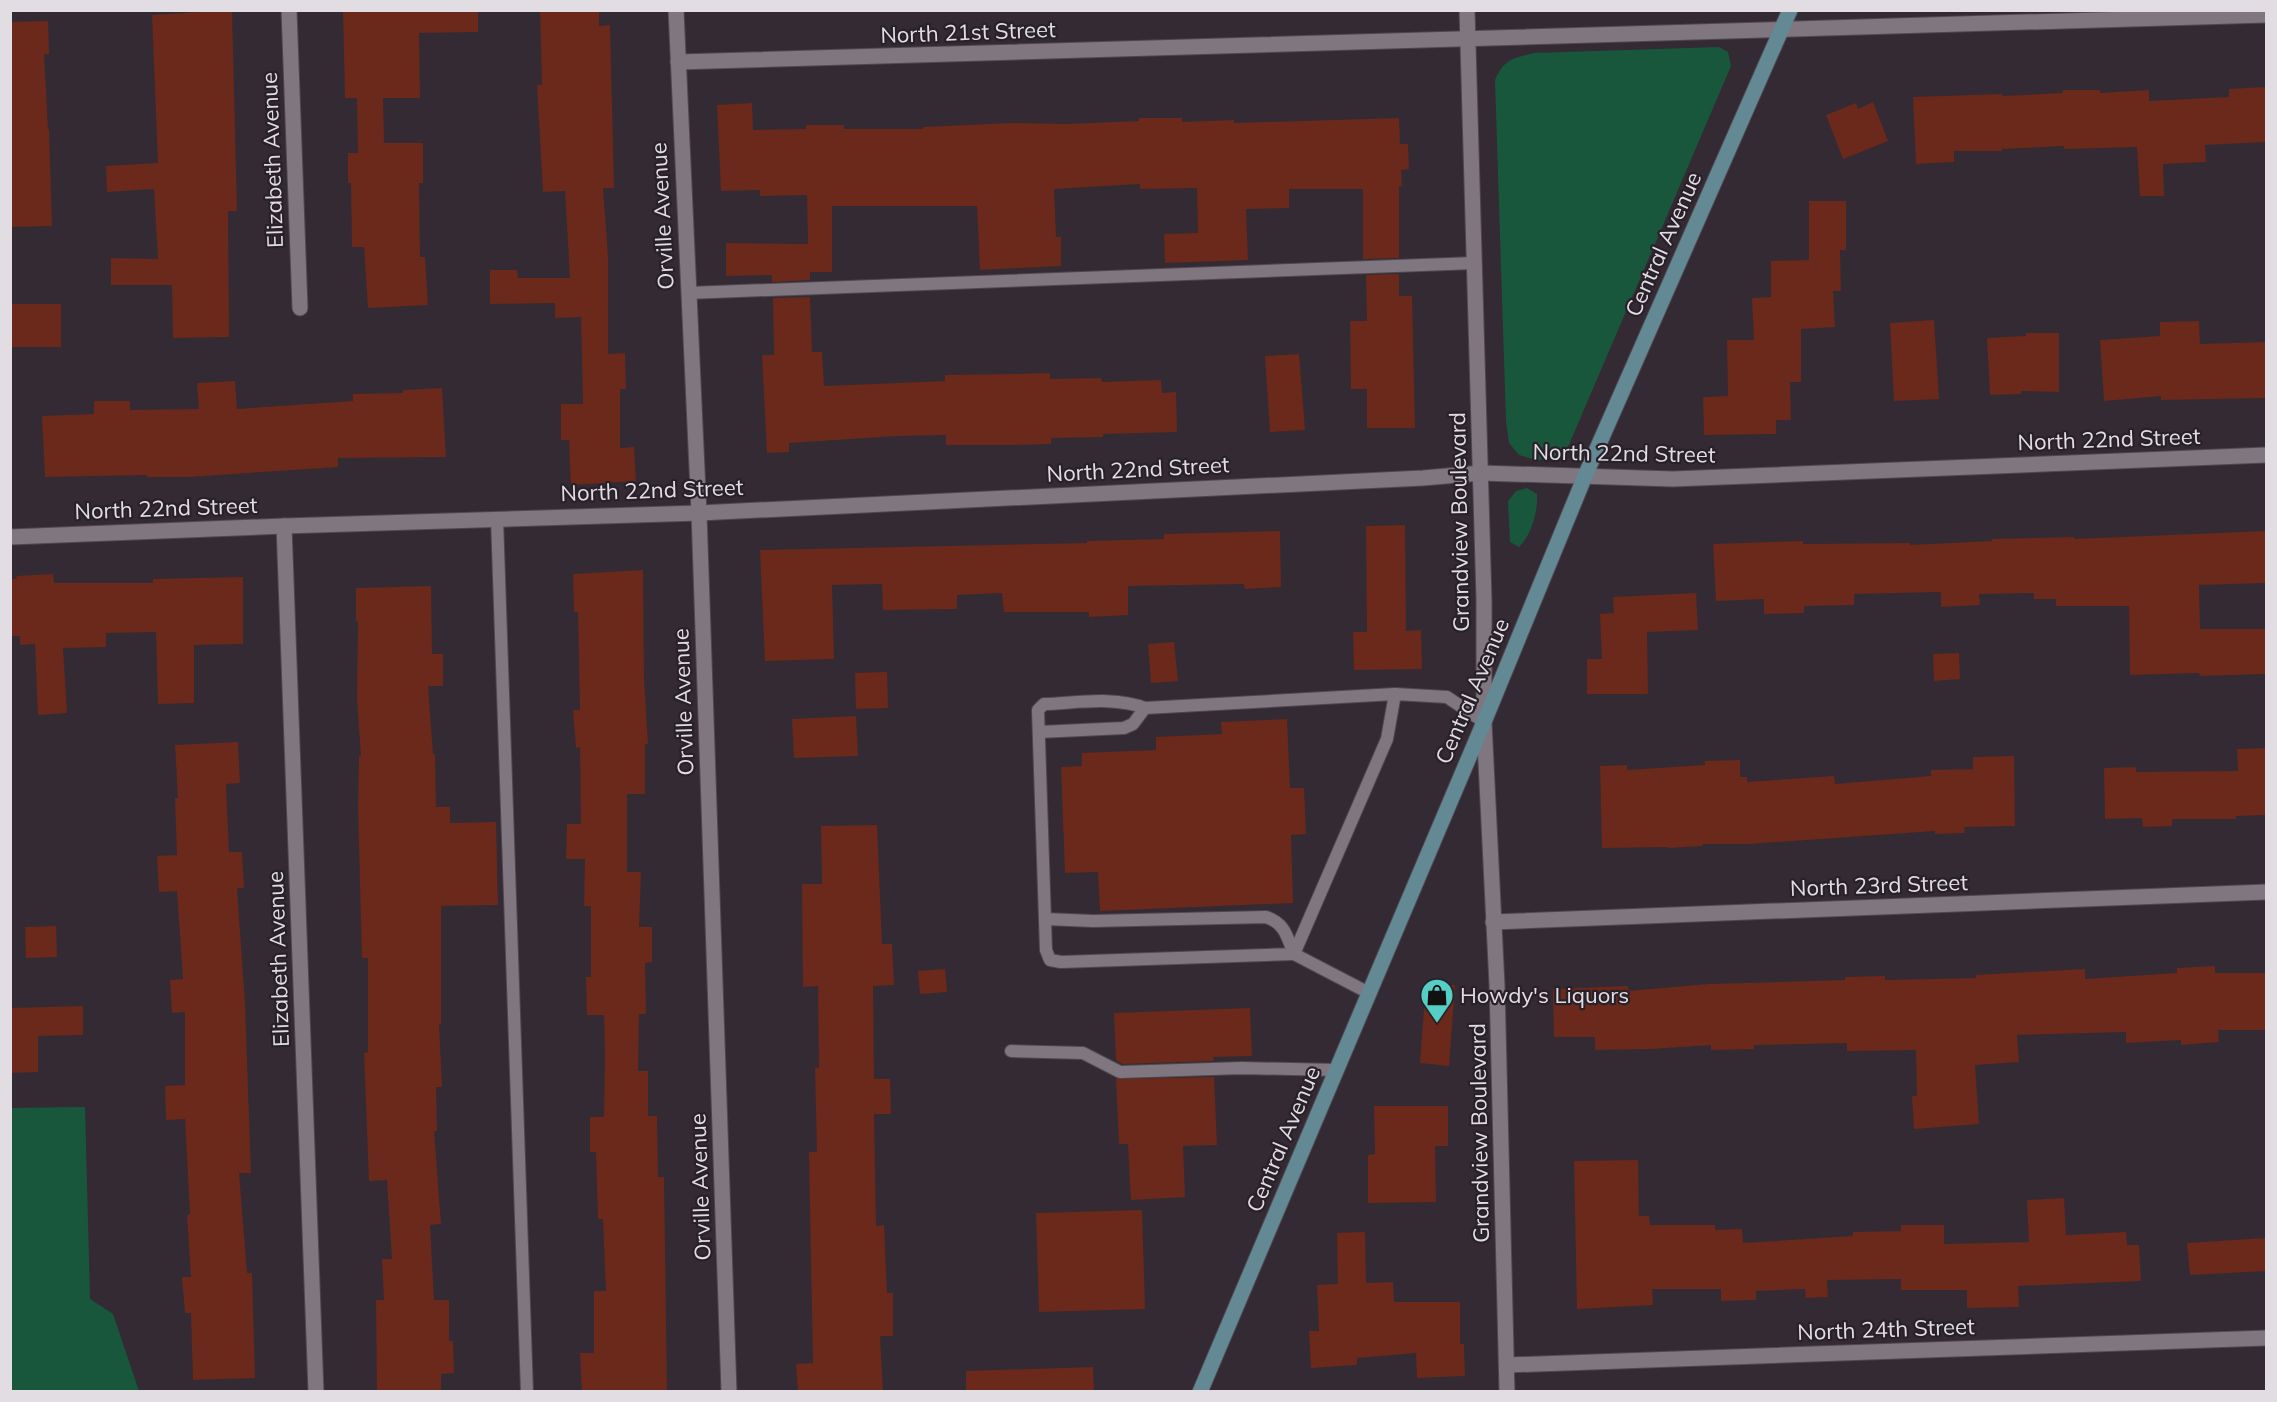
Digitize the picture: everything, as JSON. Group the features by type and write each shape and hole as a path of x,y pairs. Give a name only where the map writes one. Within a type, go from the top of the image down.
{"main road":[{"name":"Central Avenue","path":"1200,1392 1484,722 1585,476 1790,10"}],"street":[{"name":"Elizabeth Avenue","path":"289,10 300,308"},
{"name":"Orville Avenue","path":"676,10 699,513 729,1392"},
{"name":"Grandview Boulevard","path":"1467,10 1481,473 1484,722 1497,985 1507,1392"},
{"name":"North 21st Street","path":"678,62 2266,15"},
{"name":"North 22nd Street","path":"10,537 699,513 1423,478 1481,473 1673,478 2266,455"},
{"name":"Elizabeth Avenue","path":"284,526 316,1392"},
{"name":"North 23rd Street","path":"1493,922 2266,892"},
{"name":"North 24th Street","path":"1507,1365 2266,1338"}],"lane":[{"path":"688,293 1475,263"},
{"path":"497,519 527,1392"},
{"path":"1293,954 1387,739 1395,694"},
{"path":"1369,993 1293,954 1061,962 1050,960 1046,950 1038,710 1044,704 1118,702 1145,708 1395,694 1447,698 1484,722"},
{"path":"1039,732 1124,728 1133,724 1145,708"},
{"path":"1046,919 1093,921 1266,917 1277,920 1283,927 1293,954"},
{"path":"1011,1051 1083,1053 1120,1072 1242,1068 1337,1070"}],"green space":[{"path":"1719,47 1728,52 1731,66 1568,447 1557,458 1536,460 1519,455 1509,443 1506,421 1495,80 1498,73 1510,60 1534,53"},
{"path":"1527,488 1537,494 1536,508 1531,529 1519,547 1510,542 1508,501 1516,491"},
{"path":"85,1107 90,1299 113,1314 139,1391 11,1391 11,1108"}],"building":[{"path":"232,10 237,211 228,211 229,337 173,338 172,285 111,285 111,258 158,259 154,189 107,192 106,166 158,163 152,15"},
{"path":"343,10 478,10 478,32 419,33 420,98 383,98 384,143 423,143 423,183 419,183 420,257 425,257 428,305 368,308 364,247 352,247 348,153 358,153 357,98 345,98"},
{"path":"540,10 599,10 599,26 610,25 614,188 603,188 608,256 608,354 625,353 626,389 620,389 620,448 634,447 636,481 571,485 569,440 561,440 561,404 583,404 581,317 555,318 555,303 490,304 490,270 517,270 518,278 570,278 565,191 543,192 537,85 542,85"},
{"path":"48,21 49,54 44,54 52,226 10,227 10,22"},
{"path":"2265,87 2266,142 2205,145 2206,162 2163,164 2164,196 2140,196 2137,147 2064,149 2064,146 2002,149 2002,151 1954,151 1954,162 1916,164 1913,97 2002,94 2002,96 2063,93 2063,90 2100,90 2100,93 2149,90 2149,101 2229,97 2229,89"},
{"path":"1873,102 1888,141 1843,159 1826,115 1856,103 1858,109"},
{"path":"752,103 753,130 806,129 806,125 844,125 844,129 923,129 923,127 1011,123 1067,124 1139,121 1139,118 1182,118 1182,122 1234,120 1234,123 1399,118 1400,144 1408,144 1409,169 1401,170 1402,186 1399,186 1399,258 1363,259 1363,189 1289,189 1289,208 1246,209 1248,260 1165,263 1164,234 1198,233 1197,188 1140,189 1140,184 1054,189 1056,237 1061,237 1061,266 980,270 977,206 832,206 832,272 810,272 810,280 772,282 772,275 726,276 726,243 808,244 807,195 760,196 760,190 721,191 717,105"},
{"path":"1809,201 1846,201 1846,250 1840,250 1841,291 1833,291 1835,327 1801,329 1801,382 1790,382 1791,420 1776,420 1776,434 1704,435 1703,397 1728,396 1727,340 1754,340 1752,298 1771,297 1771,261 1809,260"},
{"path":"1399,274 1399,296 1412,296 1415,428 1367,428 1367,389 1351,389 1350,321 1367,321 1366,275"},
{"path":"810,297 812,352 822,352 824,386 945,381 945,375 1050,373 1050,379 1101,378 1102,382 1161,380 1162,393 1176,392 1177,432 1051,438 1051,444 1013,445 946,445 946,435 897,436 789,443 789,452 767,453 762,355 774,355 773,298"},
{"path":"10,304 61,304 61,347 10,347"},
{"path":"1934,320 1939,399 1894,401 1890,323"},
{"path":"2199,321 2200,344 2265,342 2266,398 2161,400 2161,396 2104,401 2100,340 2160,336 2160,322"},
{"path":"2026,333 2059,333 2059,392 2021,391 2021,394 1990,395 1987,338 2026,336"},
{"path":"1299,354 1305,430 1270,432 1265,356"},
{"path":"235,381 237,409 353,401 353,394 403,393 403,390 442,388 446,457 338,458 338,467 188,477 147,477 147,475 45,477 42,416 94,414 94,401 130,401 130,410 199,409 197,383"},
{"path":"1405,525 1406,631 1421,630 1422,669 1354,670 1353,632 1367,632 1366,526"},
{"path":"1280,531 1281,587 1245,589 1244,584 1128,586 1128,615 1089,617 1089,612 1004,612 1002,593 957,595 957,609 883,610 882,584 832,585 834,659 765,661 760,550 1087,543 1087,541 1164,539 1164,534"},
{"path":"2266,531 2266,583 2199,585 2200,629 2266,629 2266,674 2130,675 2129,606 2056,606 2056,599 2034,599 2034,593 1979,594 1980,605 1941,607 1941,592 1854,594 1854,605 1804,606 1804,613 1764,614 1764,599 1716,601 1713,544 1803,541 1803,544 1910,543 1910,545 1992,541 1992,539 2074,537 2074,539"},
{"path":"643,570 644,680 648,744 645,744 645,794 627,794 627,872 641,872 639,927 652,927 652,962 645,963 646,1014 639,1014 638,1071 648,1071 648,1116 657,1116 658,1177 664,1177 667,1392 582,1392 580,1353 594,1353 594,1291 606,1291 603,1219 598,1219 596,1152 590,1152 590,1117 604,1117 605,1053 604,1015 587,1015 586,977 591,977 591,906 584,906 585,859 566,859 567,824 581,824 580,747 576,748 573,710 580,710 578,612 574,612 573,574"},
{"path":"53,574 54,583 153,583 153,579 243,577 243,644 194,645 194,703 158,704 156,632 106,633 106,647 63,648 67,713 38,715 35,644 20,645 20,636 10,636 10,579 17,579 16,576"},
{"path":"431,586 432,654 443,654 443,686 428,686 433,754 435,754 436,807 450,807 450,823 496,822 498,905 441,906 441,1024 439,1024 442,1087 436,1087 437,1131 434,1131 441,1224 430,1225 434,1300 449,1300 449,1341 453,1341 454,1373 441,1374 441,1392 377,1392 376,1300 384,1300 382,1259 392,1259 387,1180 369,1181 364,1053 368,1052 368,958 362,958 358,808 359,756 361,756 357,700 356,588"},
{"path":"1696,593 1698,630 1647,632 1648,694 1587,694 1587,659 1602,659 1600,614 1614,613 1613,597"},
{"path":"1174,642 1178,681 1151,683 1148,644"},
{"path":"1959,653 1960,679 1934,681 1933,654"},
{"path":"887,672 888,708 856,709 855,673"},
{"path":"856,716 858,756 794,758 792,719"},
{"path":"1287,719 1290,788 1304,788 1306,834 1291,835 1293,903 1100,911 1098,872 1065,873 1061,767 1082,766 1082,753 1156,750 1156,737 1222,734 1221,722"},
{"path":"238,742 240,783 226,784 229,852 242,852 244,888 237,888 245,1004 251,1173 239,1173 247,1273 252,1273 255,1378 193,1380 191,1313 185,1313 182,1277 191,1277 185,1119 166,1120 165,1086 185,1085 185,1012 172,1013 170,980 183,979 177,891 159,892 157,856 177,855 175,798 178,798 175,745"},
{"path":"2266,748 2266,815 2236,816 2236,819 2172,819 2172,826 2143,827 2142,818 2105,819 2104,768 2136,767 2136,772 2238,771 2237,749"},
{"path":"2014,756 2015,826 1964,827 1965,833 1935,834 1935,831 1748,844 1702,844 1703,846 1668,848 1602,848 1600,766 1627,765 1627,770 1705,765 1705,761 1740,760 1740,777 1747,777 1747,782 1834,776 1835,784 1931,776 1931,770 1973,769 1973,757"},
{"path":"877,825 882,944 892,944 894,985 873,986 874,1079 890,1079 891,1114 874,1114 876,1226 884,1225 887,1293 893,1293 893,1336 880,1336 883,1392 798,1392 796,1364 813,1363 809,1152 817,1152 815,1068 819,1068 818,986 803,987 802,884 822,884 821,826"},
{"path":"56,926 57,957 26,958 25,927"},
{"path":"2215,966 2215,973 2266,973 2266,1030 2218,1030 2219,1042 2181,1045 2181,1040 2126,1043 2126,1032 2017,1035 2019,1062 1975,1065 1979,1124 1914,1129 1912,1096 1917,1096 1916,1050 1847,1051 1847,1043 1754,1045 1754,1049 1711,1050 1711,1045 1595,1050 1595,1037 1554,1037 1553,989 1628,986 1628,991 1709,984 1845,980 1845,977 1885,976 1885,980 1976,978 1975,975 2085,969 2085,979 2177,973 2177,968"},
{"path":"945,969 947,992 920,994 918,971"},
{"name":"Howdy's Liquors","path":"1426,983 1455,985 1449,1066 1420,1063"},
{"path":"83,1006 83,1035 38,1036 38,1072 10,1073 10,1008"},
{"path":"1250,1008 1252,1056 1213,1057 1214,1061 1122,1064 1116,1060 1114,1013"},
{"path":"1214,1077 1217,1145 1183,1146 1185,1197 1131,1200 1128,1144 1119,1144 1116,1079"},
{"path":"1374,1106 1448,1106 1448,1146 1435,1146 1436,1202 1368,1203 1368,1155 1375,1154"},
{"path":"1638,1160 1639,1216 1649,1216 1650,1225 1715,1225 1715,1230 1742,1229 1743,1243 1853,1236 1853,1232 1901,1231 1901,1225 1944,1225 1944,1244 2029,1242 2027,1200 2064,1198 2066,1235 2126,1232 2127,1245 2139,1245 2141,1281 2018,1286 2019,1307 1967,1308 1967,1290 1901,1290 1901,1279 1827,1280 1828,1297 1806,1298 1805,1289 1756,1291 1756,1300 1721,1301 1721,1289 1652,1289 1653,1305 1577,1309 1574,1161"},
{"path":"1142,1210 1145,1309 1039,1312 1036,1213"},
{"path":"1365,1232 1366,1283 1393,1282 1394,1302 1460,1302 1460,1344 1464,1344 1465,1376 1417,1378 1416,1353 1357,1358 1357,1365 1311,1368 1309,1331 1319,1331 1317,1285 1338,1284 1337,1233"},
{"path":"2266,1238 2266,1271 2190,1275 2187,1243"},
{"path":"1093,1367 1094,1392 966,1392 966,1371"}],"place":[{"name":"Howdy's Liquors","path":"1437,1024"}]}
